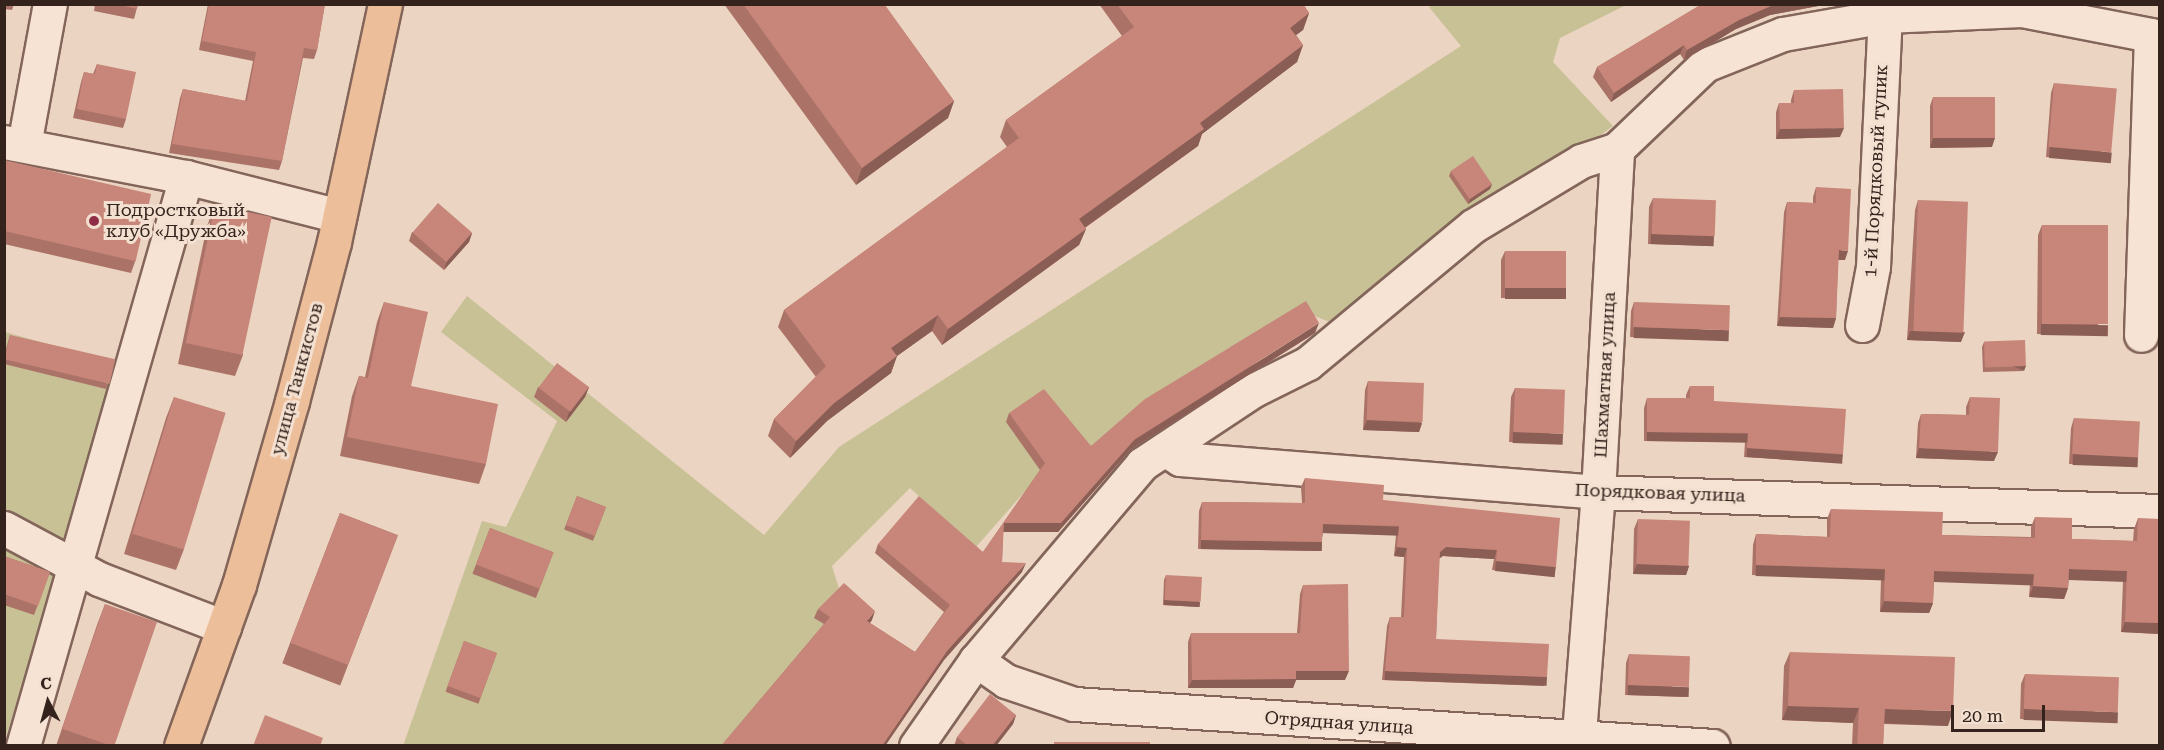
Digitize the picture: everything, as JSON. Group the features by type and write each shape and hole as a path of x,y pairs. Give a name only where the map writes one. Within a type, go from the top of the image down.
{"main road":[{"name":"улица Танкистов","path":"182,746 224,627 339,216 385,4"}],"street":[{"path":"50,4 14,143 186,177 339,216"},
{"path":"916,746 976,660 1096,514 1142,464 1254,390 1308,363 1473,226 1581,161 1617,149 1705,65 1783,34 1885,16 2022,10 2151,35 2141,335"},
{"name":"1-й Порядковый тупик","path":"1862,325 1873,267 1885,16"},
{"name":"Шахматная улица","path":"1578,743 1598,492 1617,149"},
{"path":"23,746 77,566 186,177"},
{"name":"Порядковая улица","path":"1165,449 1180,459 1598,492 2160,511"},
{"path":"4,528 77,566 188,617 224,627"},
{"name":"Отрядная улица","path":"976,660 1006,681 1074,704 1578,743 1713,746"}],"shaded area":[{"path":"1433,5 1626,5 1560,38 1553,62 1613,126 1340,326 1302,311 1088,455 1042,472 976,547 910,488 832,566 840,592 827,626 726,745 403,746 482,521 506,527 557,421 441,332 467,296 764,535 839,447 1461,46 1429,7"},
{"path":"5,332 123,365 5,740"}],"building":[{"path":"115,4 138,4 137,9"},
{"path":"209,4 325,4 317,50 304,48 282,161 172,144 183,89 247,101 256,52 202,41"},
{"path":"743,4 884,4 954,101 862,168"},
{"path":"1117,4 1303,4 1309,13 1290,28 1303,45 1200,123 1204,129 1079,219 1086,229 948,329 938,315 891,348 897,356 833,404 796,441 774,419 826,366 784,310 1019,138 1006,120 1134,27"},
{"path":"1702,4 1778,4 1739,20 1687,50 1684,45 1614,93 1597,67"},
{"path":"97,64 136,72 126,119 77,109 84,72 95,74"},
{"path":"2054,83 2117,88 2111,152 2048,147"},
{"path":"1843,89 1844,128 1780,129 1779,103 1794,103 1794,90"},
{"path":"1933,97 1995,97 1995,138 1933,138"},
{"path":"1473,156 1492,184 1470,199 1451,171"},
{"path":"4,160 151,194 136,261 4,231"},
{"path":"1816,187 1851,189 1848,251 1839,250 1836,318 1780,317 1787,202 1816,203"},
{"path":"1653,198 1716,200 1715,236 1652,234"},
{"path":"1918,200 1968,202 1963,333 1913,331"},
{"path":"438,203 472,233 446,262 412,232"},
{"path":"215,205 272,217 242,355 186,343"},
{"path":"2042,225 2108,225 2108,324 2042,324"},
{"path":"1505,251 1566,251 1566,288 1505,288"},
{"path":"1306,301 1319,323 1135,439 1061,523 1004,523 1002,562 1026,563 947,651 882,746 721,746 830,617 818,609 844,583 875,611 867,621 915,652 950,605 878,544 919,496 983,552 1045,463 1009,413 1044,389 1091,446 1145,399"},
{"path":"384,302 428,312 411,386 498,404 486,464 347,437 359,376 368,378"},
{"path":"1634,302 1730,305 1729,330 1633,327"},
{"path":"10,335 115,359 110,384 4,359"},
{"path":"2025,340 2026,366 1985,367 1984,341"},
{"path":"557,363 589,387 570,412 538,388"},
{"path":"1368,381 1424,383 1423,422 1367,420"},
{"path":"1690,386 1714,386 1714,401 1846,409 1843,454 1747,448 1748,433 1647,432 1647,398 1690,398"},
{"path":"1515,388 1565,390 1563,434 1513,432"},
{"path":"174,397 226,413 184,550 132,534"},
{"path":"1970,397 2000,398 1998,452 1919,448 1921,414 1969,415"},
{"path":"2074,418 2140,421 2138,457 2072,454"},
{"path":"1305,478 1384,485 1383,500 1560,518 1556,567 1496,561 1497,550 1446,547 1440,552 1436,639 1549,644 1547,677 1385,671 1390,617 1404,617 1407,548 1397,547 1399,526 1323,524 1322,542 1201,540 1202,502 1305,503"},
{"path":"577,496 606,507 595,536 566,525"},
{"path":"1831,509 1943,512 1942,535 2035,538 2035,517 2072,518 2072,539 2137,541 2138,518 2160,519 2160,623 2125,622 2127,571 2069,569 2068,588 2033,586 2034,574 1934,571 1933,603 1884,601 1885,569 1756,565 1756,534 1830,537"},
{"path":"340,513 398,535 348,665 290,643"},
{"path":"1638,519 1690,521 1688,566 1636,564"},
{"path":"490,528 553,552 540,589 476,564"},
{"path":"4,556 50,572 38,606 4,594"},
{"path":"1166,575 1202,577 1201,602 1165,600"},
{"path":"1348,584 1349,671 1296,671 1296,679 1192,680 1191,633 1300,633 1303,585"},
{"path":"105,604 157,622 114,746 62,729"},
{"path":"464,641 497,653 480,698 448,686"},
{"path":"1790,652 1955,657 1953,711 1885,709 1883,746 1857,746 1859,708 1788,706"},
{"path":"1629,654 1690,656 1689,687 1628,685"},
{"path":"2025,674 2119,677 2118,712 2024,709"},
{"path":"990,694 1016,715 992,746 968,746 957,737"},
{"path":"265,715 323,738 320,746 253,746"},
{"path":"1054,742 1150,742 1150,746 1054,746"}],"place":[{"name":"Подростковый клуб «Дружба»","path":"94,221"}]}
